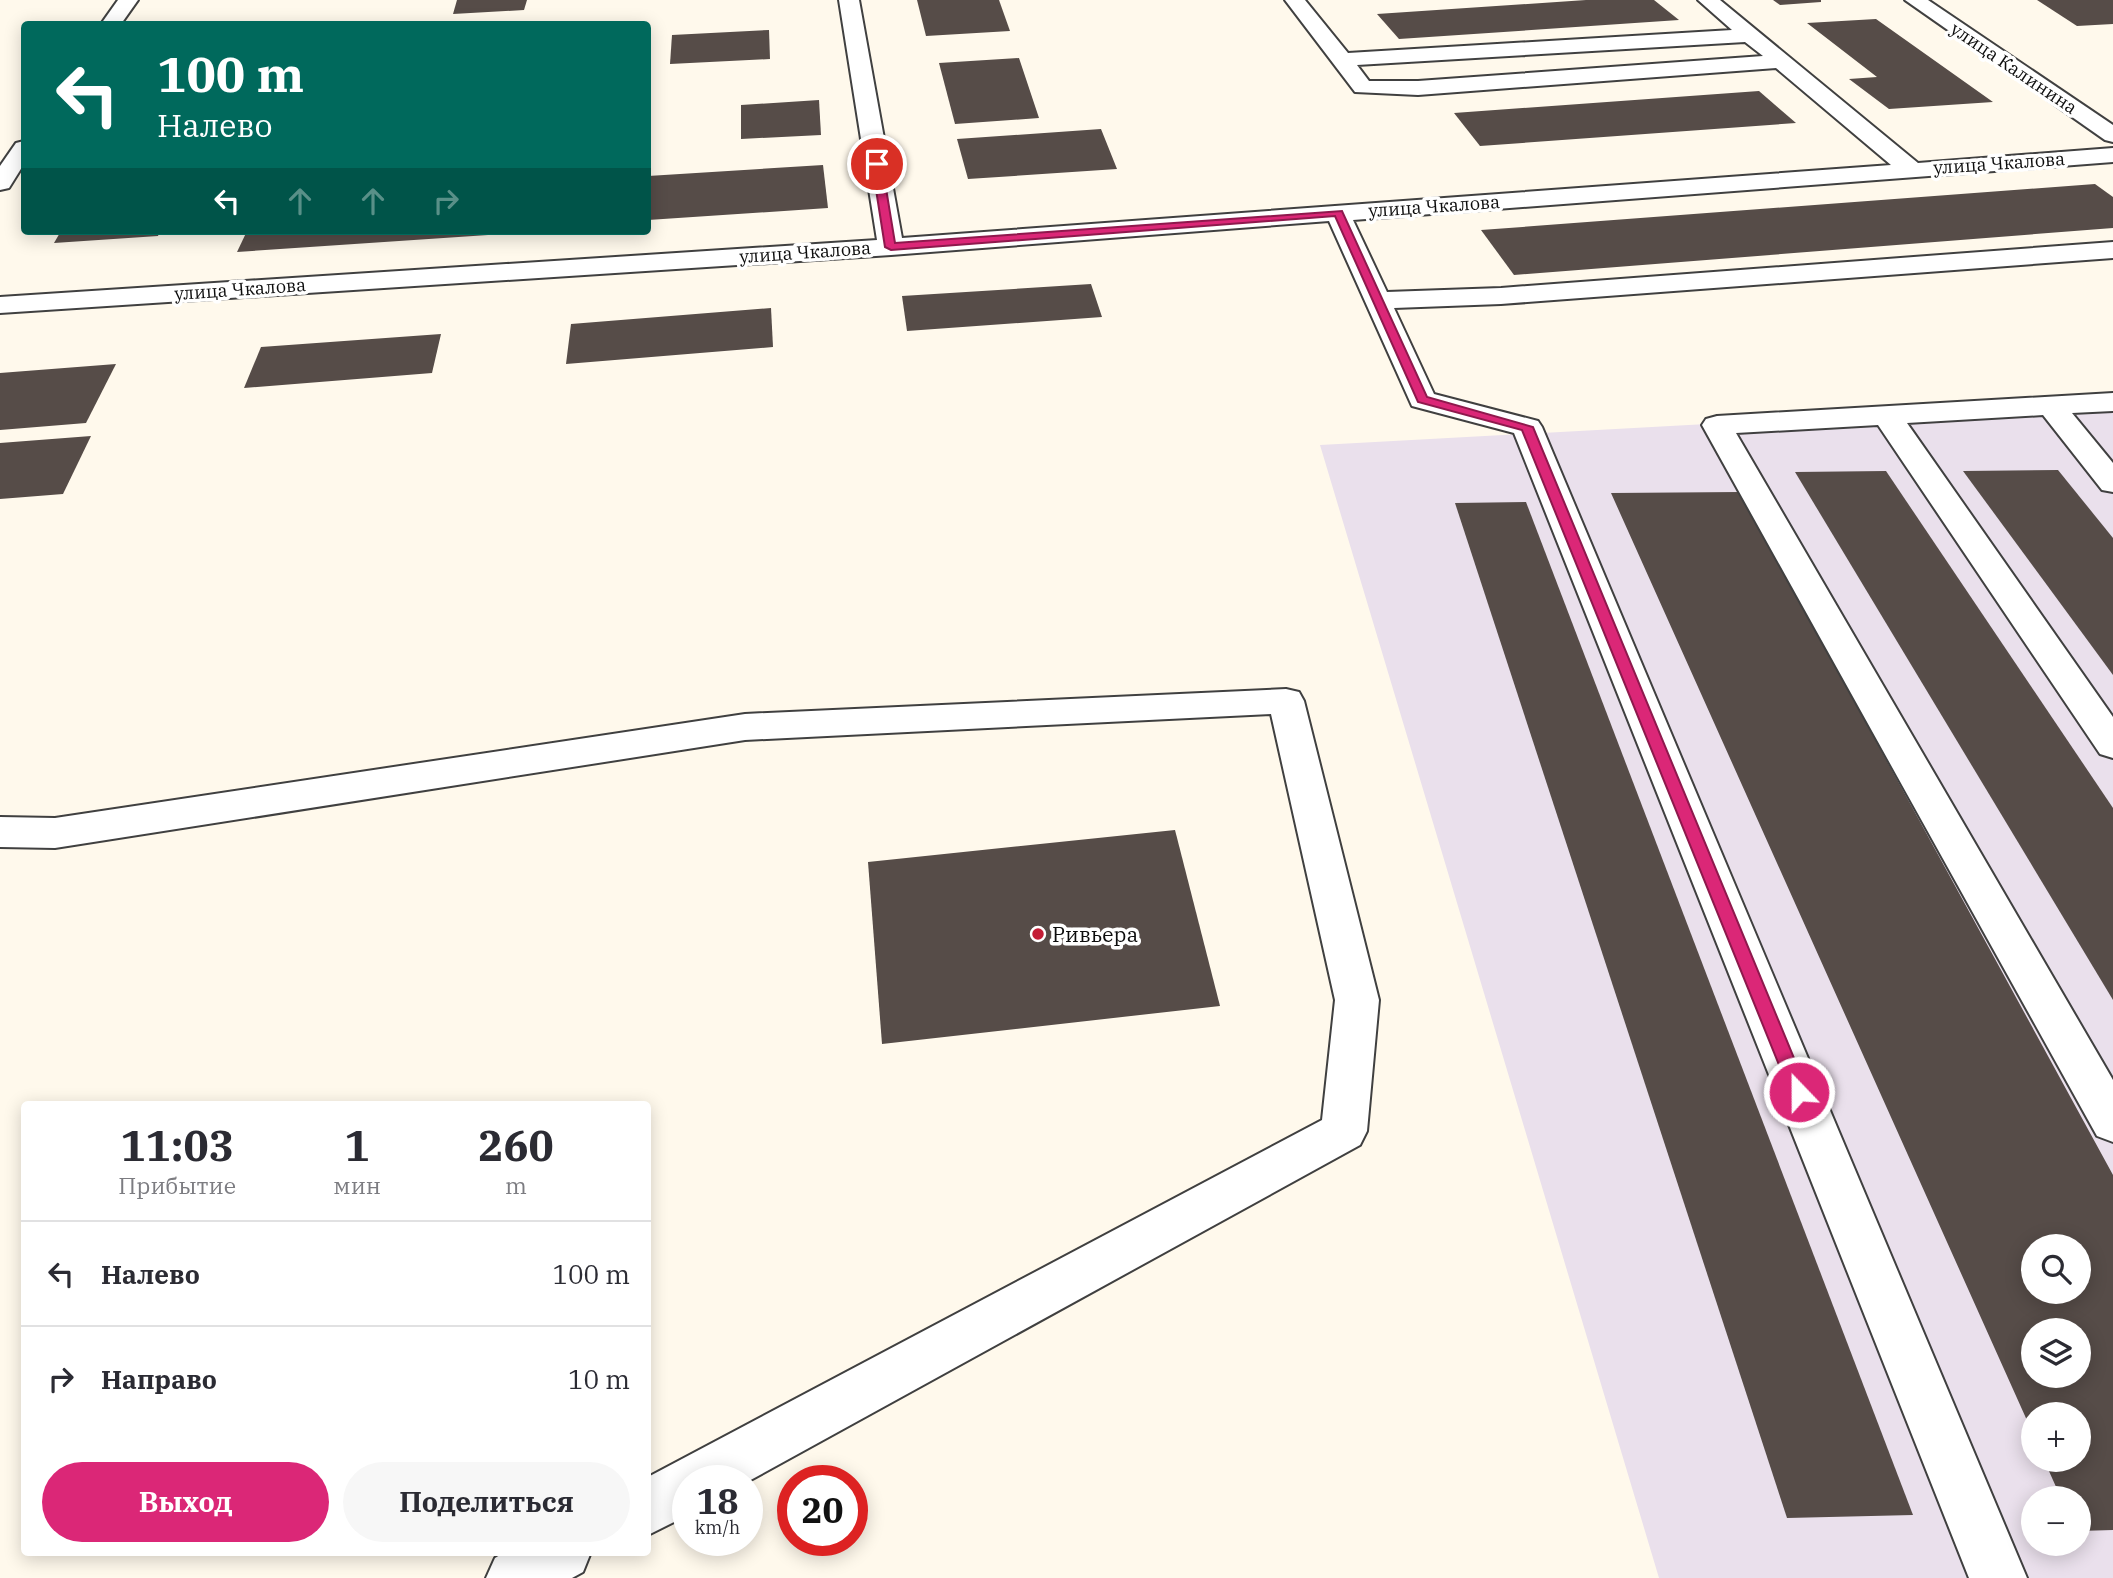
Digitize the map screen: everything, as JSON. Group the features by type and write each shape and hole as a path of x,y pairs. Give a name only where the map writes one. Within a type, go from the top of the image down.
{"street":[{"path":"113,21 128,0"},
{"path":"849,0 891,247"},
{"path":"1296,0 1363,88 1418,88 1783,61"},
{"path":"1708,0 1912,170"},
{"name":"улица Калинина","path":"1915,0 2113,135"},
{"path":"1342,60 1751,35"},
{"path":"0,183 21,152"},
{"name":"улица Чкалова","path":"0,305 891,247 2113,155"},
{"path":"1338,213 1422,400 1527,427 1998,1578"},
{"path":"1378,300 1502,296 2113,250"},
{"path":"2113,402 1717,425 2113,1122"},
{"path":"2050,405 2113,483"},
{"path":"1886,414 2113,745"},
{"path":"0,832 55,833 746,727 1286,701 1357,999 1344,1131 724,1465"},
{"path":"651,1505 672,1494"},
{"path":"515,1578 556,1556"}],"shaded area":[{"path":"2113,402 2113,1578 1659,1578 1320,445"}],"building":[{"path":"457,0 527,0 524,10 453,14"},
{"path":"917,0 999,0 1010,31 926,36"},
{"path":"1586,0 1654,0 1679,20 1399,39 1377,14"},
{"path":"1773,0 1821,0 1821,2 1780,5"},
{"path":"2037,0 2113,0 2113,24 2077,26"},
{"path":"1876,19 1993,102 1889,109 1849,79 1877,77 1807,23"},
{"path":"769,30 770,59 670,64 672,35"},
{"path":"1019,58 1039,118 955,124 939,63"},
{"path":"1759,91 1796,123 1480,146 1454,113"},
{"path":"819,100 821,135 741,139 741,105"},
{"path":"1101,129 1117,169 968,179 957,139"},
{"path":"823,165 828,208 651,220 651,176"},
{"path":"2095,184 2113,197 2113,228 1514,275 1481,230"},
{"path":"59,235 158,235 158,236 54,243"},
{"path":"245,235 488,235 237,252"},
{"path":"1091,284 1102,317 907,331 902,296"},
{"path":"771,308 773,347 566,364 571,324"},
{"path":"441,334 432,373 244,388 261,347"},
{"path":"116,364 86,423 0,430 0,373"},
{"path":"91,436 63,494 0,499 0,443"},
{"path":"2058,470 2113,538 2113,675 1963,471"},
{"path":"1886,471 2113,808 2113,1000 1795,472"},
{"path":"1740,492 2113,1175 2113,1530 2091,1531 2091,1486 2056,1486 2049,1472 2091,1472 2091,1402 2021,1402 2021,1407 1611,493"},
{"path":"1526,502 1913,1515 1787,1518 1455,503"},
{"name":"Ривьера","path":"1175,830 1220,1006 882,1044 868,862"}],"place":[{"name":"Ривьера","path":"1038,934"}],"route":[{"path":"877,164 891,247 1338,213 1422,400 1527,427 1799,1092"}]}
